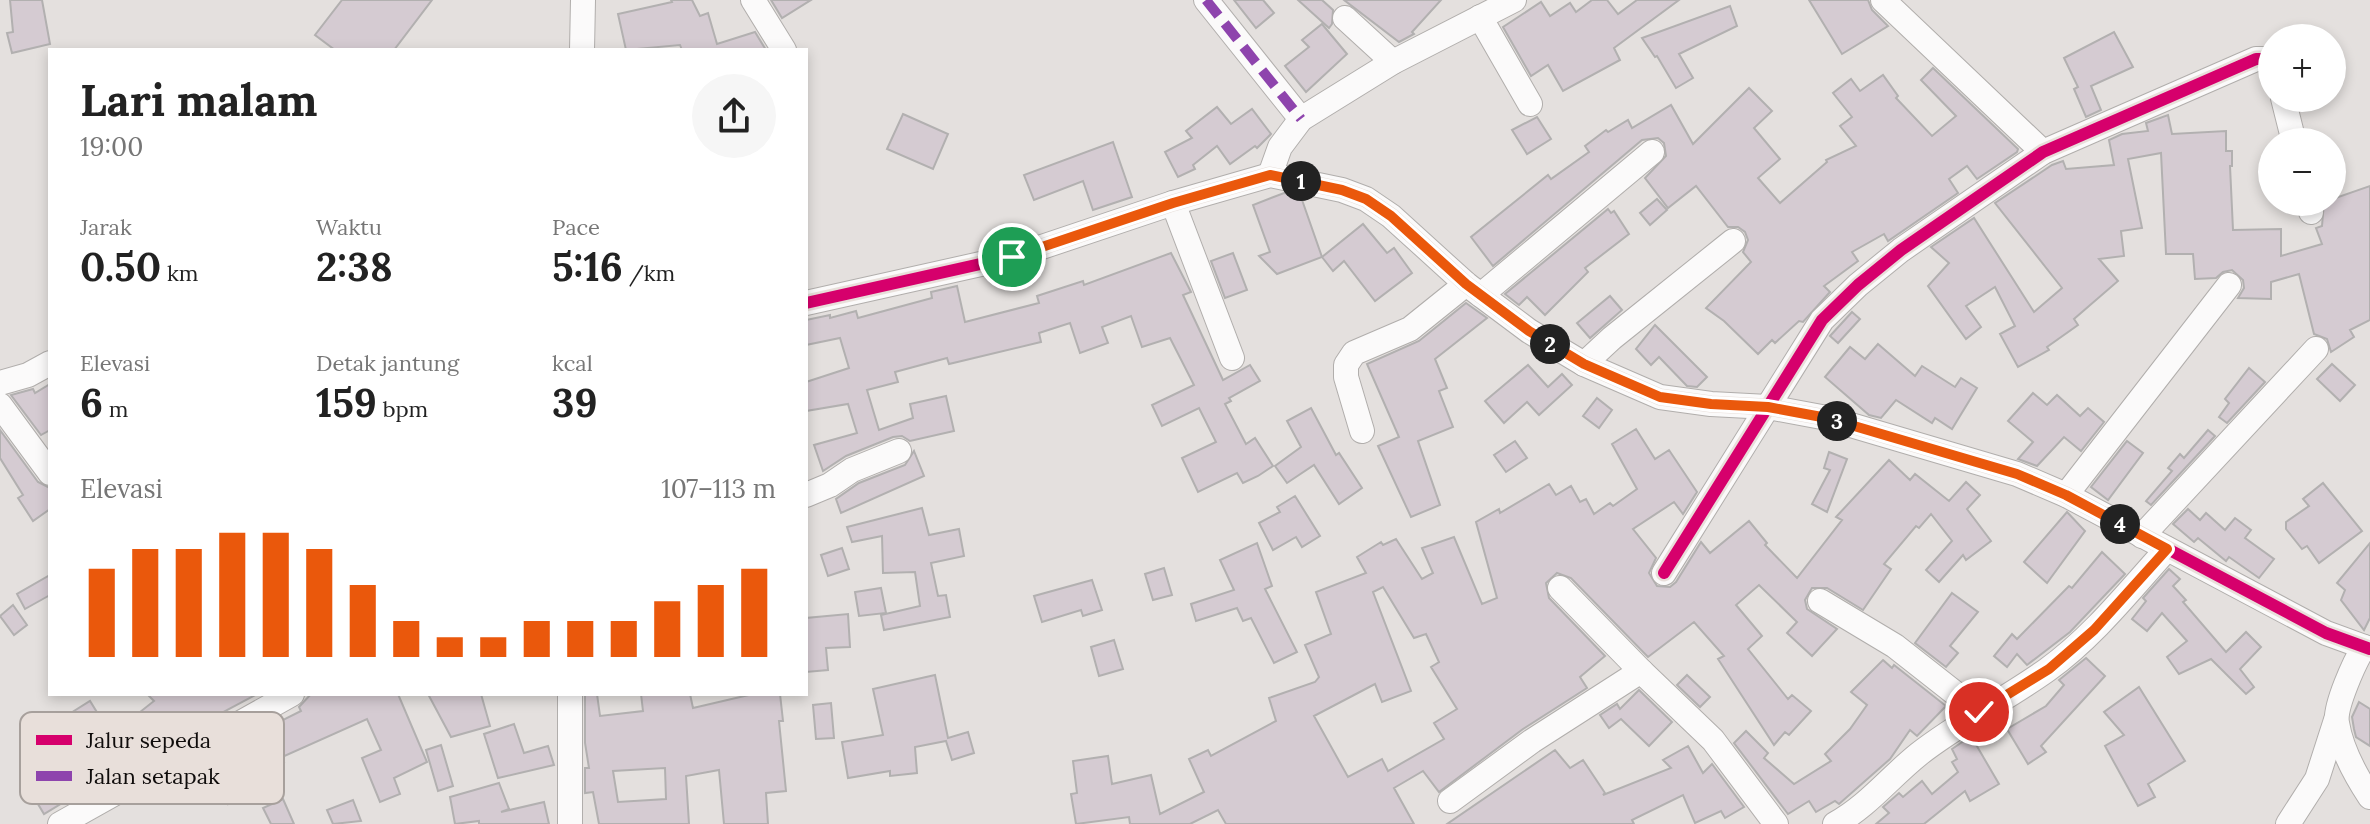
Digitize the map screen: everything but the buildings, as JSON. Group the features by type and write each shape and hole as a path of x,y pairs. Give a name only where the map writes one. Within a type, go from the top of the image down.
{"street":[{"path":"582,48 583,0"},
{"path":"753,0 783,48"},
{"path":"1206,0 1301,119"},
{"path":"1270,175 1280,147 1301,119 1393,62 1514,0"},
{"path":"1883,0 2043,152"},
{"path":"1480,17 1530,104"},
{"path":"1345,18 1393,62"},
{"path":"1664,573 1822,320 1858,285 1901,250 2043,152 2258,59"},
{"path":"1362,431 1346,377 1346,365 1354,353 1410,329 1474,289 1652,152"},
{"path":"808,303 1012,257 1173,203 1270,175 1342,190 1366,199 1391,216 1474,289 1529,331 1584,364 1660,397 1768,407 1827,418 2017,474 2066,495 2326,633 2367,648 2354,663 2317,779 2288,824"},
{"path":"1173,203 1232,358"},
{"path":"1584,364 1635,318 1733,241"},
{"path":"2066,495 2229,285"},
{"path":"2142,536 2316,349"},
{"path":"0,383 28,375 48,364"},
{"path":"0,405 48,470"},
{"path":"808,494 830,485 852,470 899,451"},
{"path":"1835,824 1856,813 1918,755 1979,712 2049,669 2094,630 2167,549"},
{"path":"1560,588 1713,740 1776,824"},
{"path":"1820,601 1895,646 1979,712"},
{"path":"1450,801 1532,741 1641,671"},
{"path":"260,712 288,696"},
{"path":"570,696 570,824"},
{"path":"2336,720 2356,776 2370,797"},
{"path":"60,824 96,804"}],"marked path":[{"path":"1206,0 1301,119"}],"cycle path":[{"path":"1664,573 1822,320 1858,285 1901,250 2043,152 2258,59"},
{"path":"808,303 1012,257 1173,203 1270,175 1342,190 1366,199 1391,216 1466,284 1529,331 1584,364 1660,397 1768,407 1827,418 2017,474 2066,495 2326,633 2370,649"}],"route":[{"path":"1012,257 1173,203 1270,175 1342,190 1366,199 1391,216 1466,284 1529,331 1584,364 1660,397 1768,407 1827,418 2017,474 2066,495 2167,549 2094,630 2049,669 1979,712"}]}
